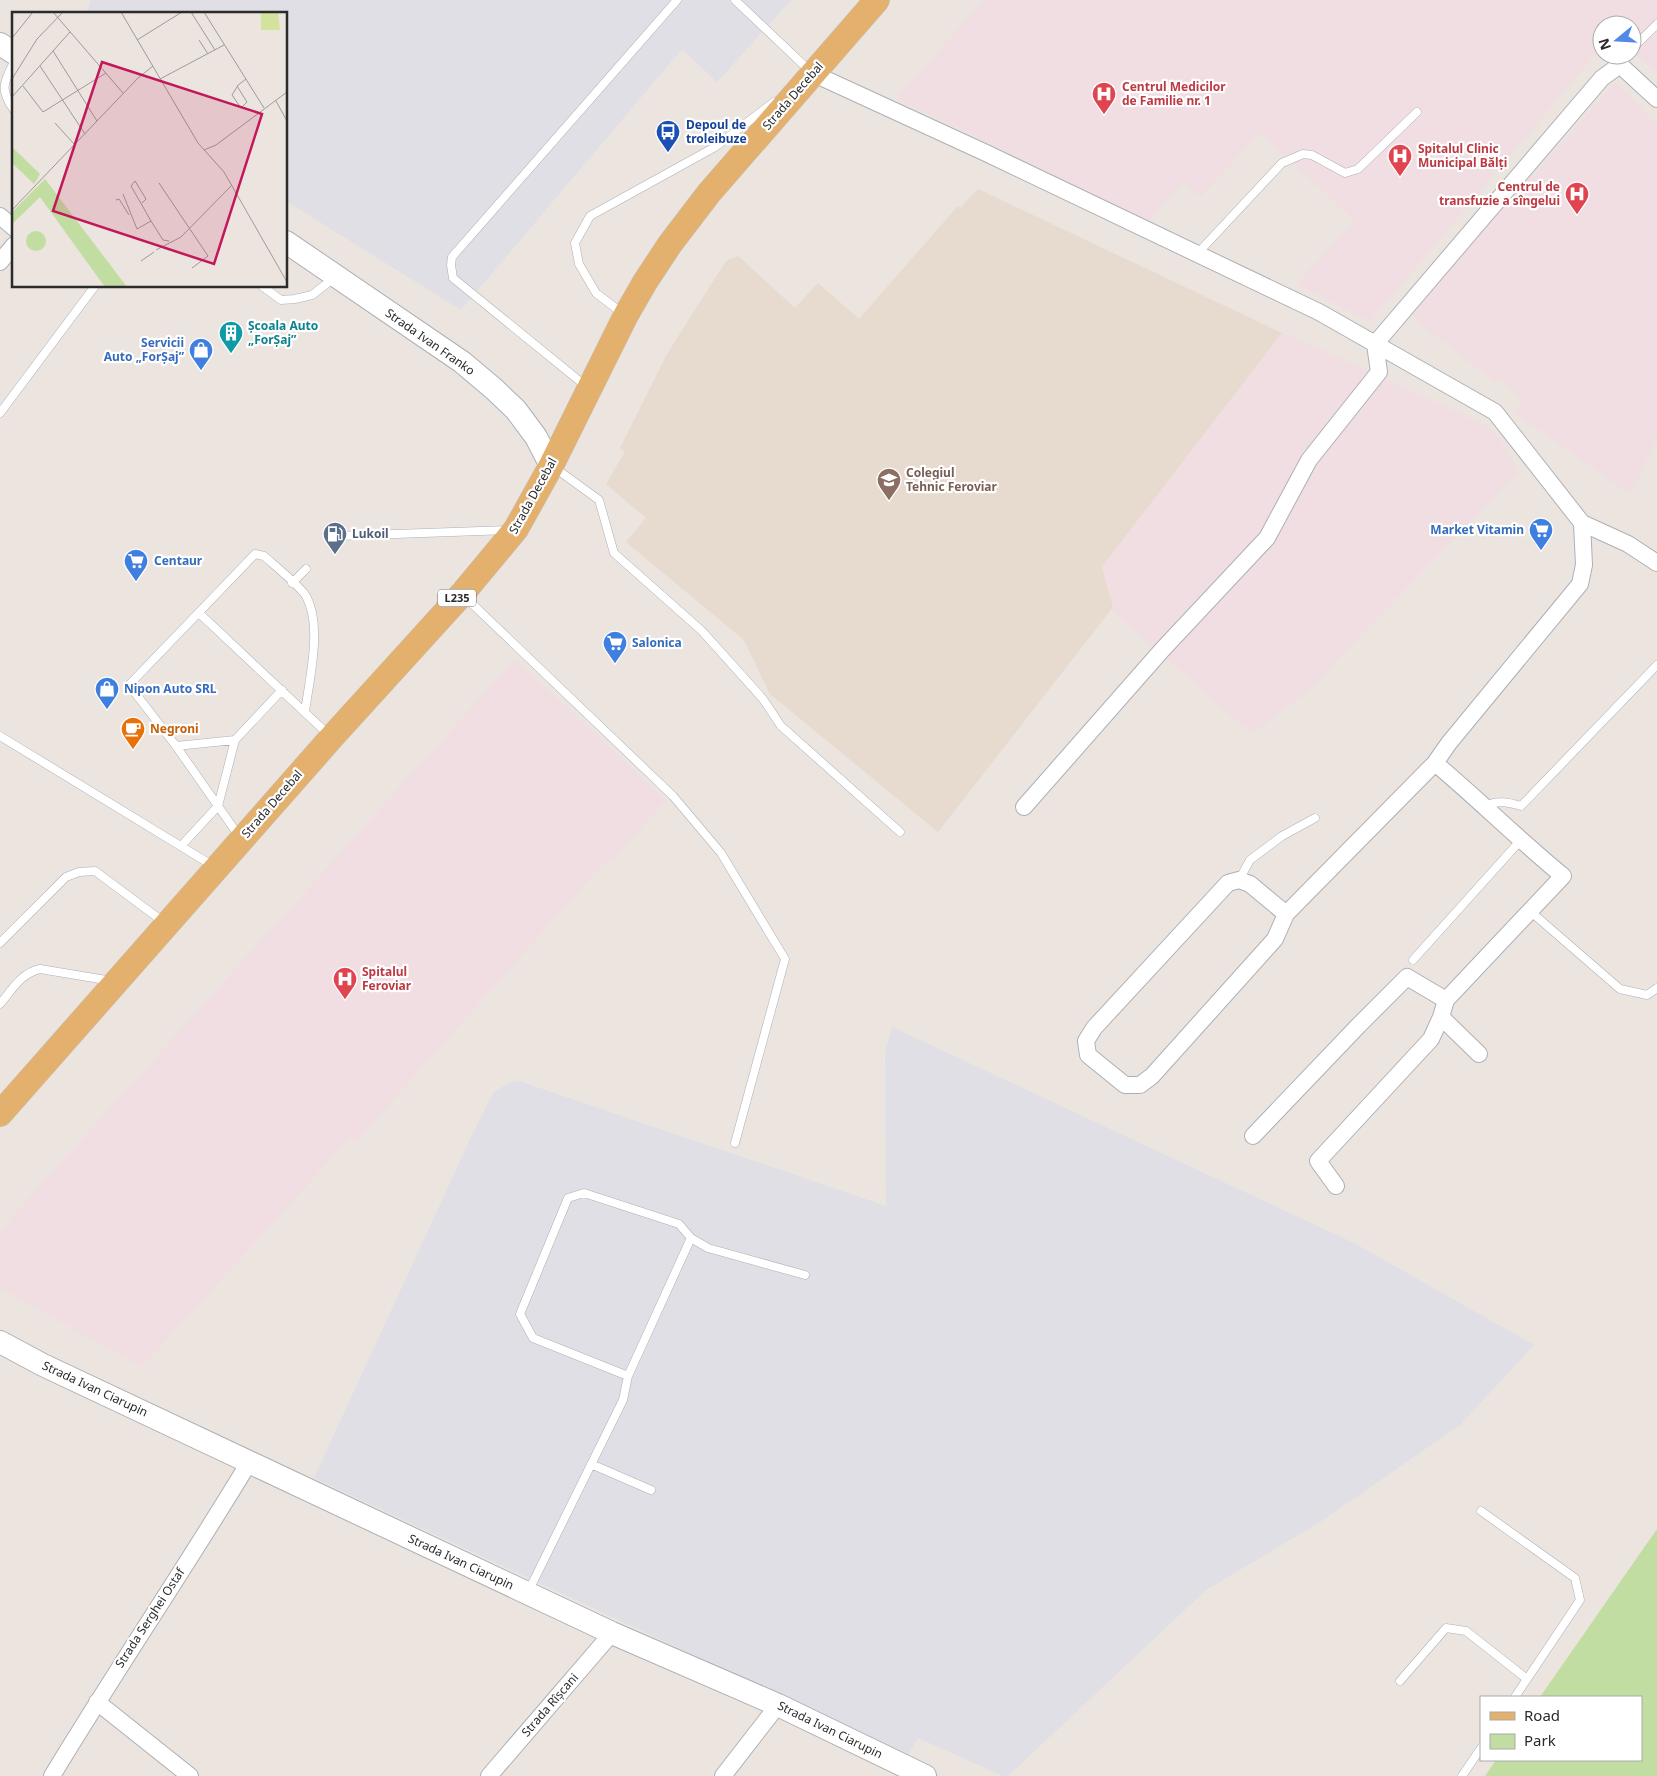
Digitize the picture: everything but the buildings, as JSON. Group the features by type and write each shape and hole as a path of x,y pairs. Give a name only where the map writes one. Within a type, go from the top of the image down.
{"main road":[{"name":"Strada Decebal","path":"0,1114 332,737 462,594 516,529 551,466 626,315 670,244 709,193 877,0"}],"street":[{"path":"0,44 12,53"},
{"path":"1024,807 1162,650 1267,538 1309,460 1379,372 1375,344 1602,78 1618,65"},
{"path":"1628,65 1657,99"},
{"path":"812,73 986,153 1319,312 1495,412 1582,522 1628,544 1657,563"},
{"path":"0,216 12,226"},
{"name":"Strada Ivan Franko","path":"288,243 462,362 494,389 516,410 536,437 551,466"},
{"path":"0,262 12,247"},
{"path":"1286,914 1250,884 1240,880 1228,883 1094,1028 1086,1041 1088,1055 1125,1085 1140,1085 1152,1076 1275,939 1286,914 1435,763 1448,743 1580,584 1584,564 1582,522"},
{"path":"1336,1186 1318,1161 1431,1039 1446,1000 1563,876 1520,841 1485,806 1435,763"},
{"path":"1253,1136 1407,977 1446,1000"},
{"path":"1441,1017 1479,1054"},
{"name":"Strada Ivan Ciarupin","path":"0,1342 44,1365 612,1633 778,1705 925,1776"},
{"name":"Strada Serghei Ostaf","path":"52,1776 250,1461"},
{"name":"Strada Rîșcani","path":"489,1776 612,1633"},
{"path":"97,1702 190,1776"},
{"path":"723,1776 778,1705"}],"lane":[{"path":"589,389 453,278 452,256 677,0"},
{"path":"626,315 596,293 579,264 576,243 590,216 715,147 812,73 735,0"},
{"path":"1642,39 1657,24"},
{"path":"12,66 1,87 1,94 3,101 12,108"},
{"path":"1197,254 1282,163 1303,154 1312,155 1346,173 1358,168 1417,112"},
{"path":"265,288 280,300 295,299 312,295 337,276"},
{"path":"0,413 94,288"},
{"path":"551,466 599,500 614,553 702,631 763,699 781,726 900,832"},
{"path":"339,536 516,529"},
{"path":"242,839 129,684 255,554 264,556 306,596 312,615 314,640 305,712"},
{"path":"292,583 306,569"},
{"path":"462,594 672,796 721,854 786,959 735,1143"},
{"path":"199,613 332,737"},
{"path":"1485,806 1495,802 1506,801 1522,806 1657,665"},
{"path":"181,846 218,806 234,740 282,690"},
{"path":"0,736 216,868"},
{"path":"176,746 234,740"},
{"path":"1240,880 1250,860 1282,836 1315,818"},
{"path":"1413,960 1520,841"},
{"path":"0,943 66,877 79,872 95,871 167,924"},
{"path":"1530,911 1620,989 1647,996 1657,988"},
{"path":"0,1004 22,978 40,969 116,982"},
{"path":"628,1376 533,1338 520,1314 568,1198 584,1193 679,1224 691,1238 708,1248 805,1275"},
{"path":"527,1593 623,1400 628,1376 691,1238"},
{"path":"591,1464 651,1490"},
{"path":"1480,1511 1575,1578 1580,1600 1516,1696"},
{"path":"1400,1681 1446,1628 1466,1630 1527,1680"},
{"path":"1462,1776 1480,1749"}],"shaded area":[{"name":"Depoul de troleibuze","path":"91,0 791,0 717,82 682,49 461,310 288,202 288,12 87,12"},
{"path":"984,0 1657,0 1657,74 1642,61 1642,15 1592,15 1592,59 1370,322 1296,284 1355,221 1260,133 1201,197 1183,182 1149,221 896,98"},
{"name":"Centrul de transfuzie a sîngelui","path":"1615,83 1657,125 1657,439 1630,494 1516,414 1523,400 1499,379 1495,382 1421,325 1415,317 1414,310"},
{"name":"Colegiul Tehnic Feroviar","path":"978,189 1282,333 1102,567 1113,607 938,832 770,694 744,640 626,542 646,518 606,484 625,452 620,448 667,354 726,261 738,256 795,308 818,283 859,319 958,206 960,208"},
{"path":"1282,333 1308,343 1485,425 1498,436 1519,471 1308,691 1252,734 1111,610 1113,607 1102,567"},
{"name":"Spitalul Feroviar","path":"515,659 666,800 613,859 605,862 356,1142 350,1138 142,1367 0,1288 0,1230"},
{"path":"892,1027 1356,1244 1534,1345 1460,1425 1320,1522 1206,1590 1008,1776 1003,1776 918,1738 908,1755 314,1478 493,1093 510,1082 519,1081 886,1206 885,1053"}],"green space":[{"path":"1657,1529 1657,1776 1485,1776 1495,1761 1642,1761 1642,1696 1541,1696"}],"place":[{"name":"Centrul Medicilor de Familie nr. 1","path":"1104,115"},
{"name":"Depoul de troleibuze","path":"668,153"},
{"name":"Spitalul Clinic Municipal Bălți","path":"1400,177"},
{"name":"Centrul de transfuzie a sîngelui","path":"1577,215"},
{"name":"Școala Auto „ForȘaj”","path":"231,354"},
{"name":"Servicii Auto „ForȘaj”","path":"201,371"},
{"name":"Colegiul Tehnic Feroviar","path":"889,501"},
{"name":"Market Vitamin","path":"1541,551"},
{"name":"Lukoil","path":"335,555"},
{"name":"Centaur","path":"136,582"},
{"name":"Salonica","path":"615,664"},
{"name":"Nipon Auto SRL","path":"107,710"},
{"name":"Negroni","path":"133,750"},
{"name":"Spitalul Feroviar","path":"345,1000"}]}
